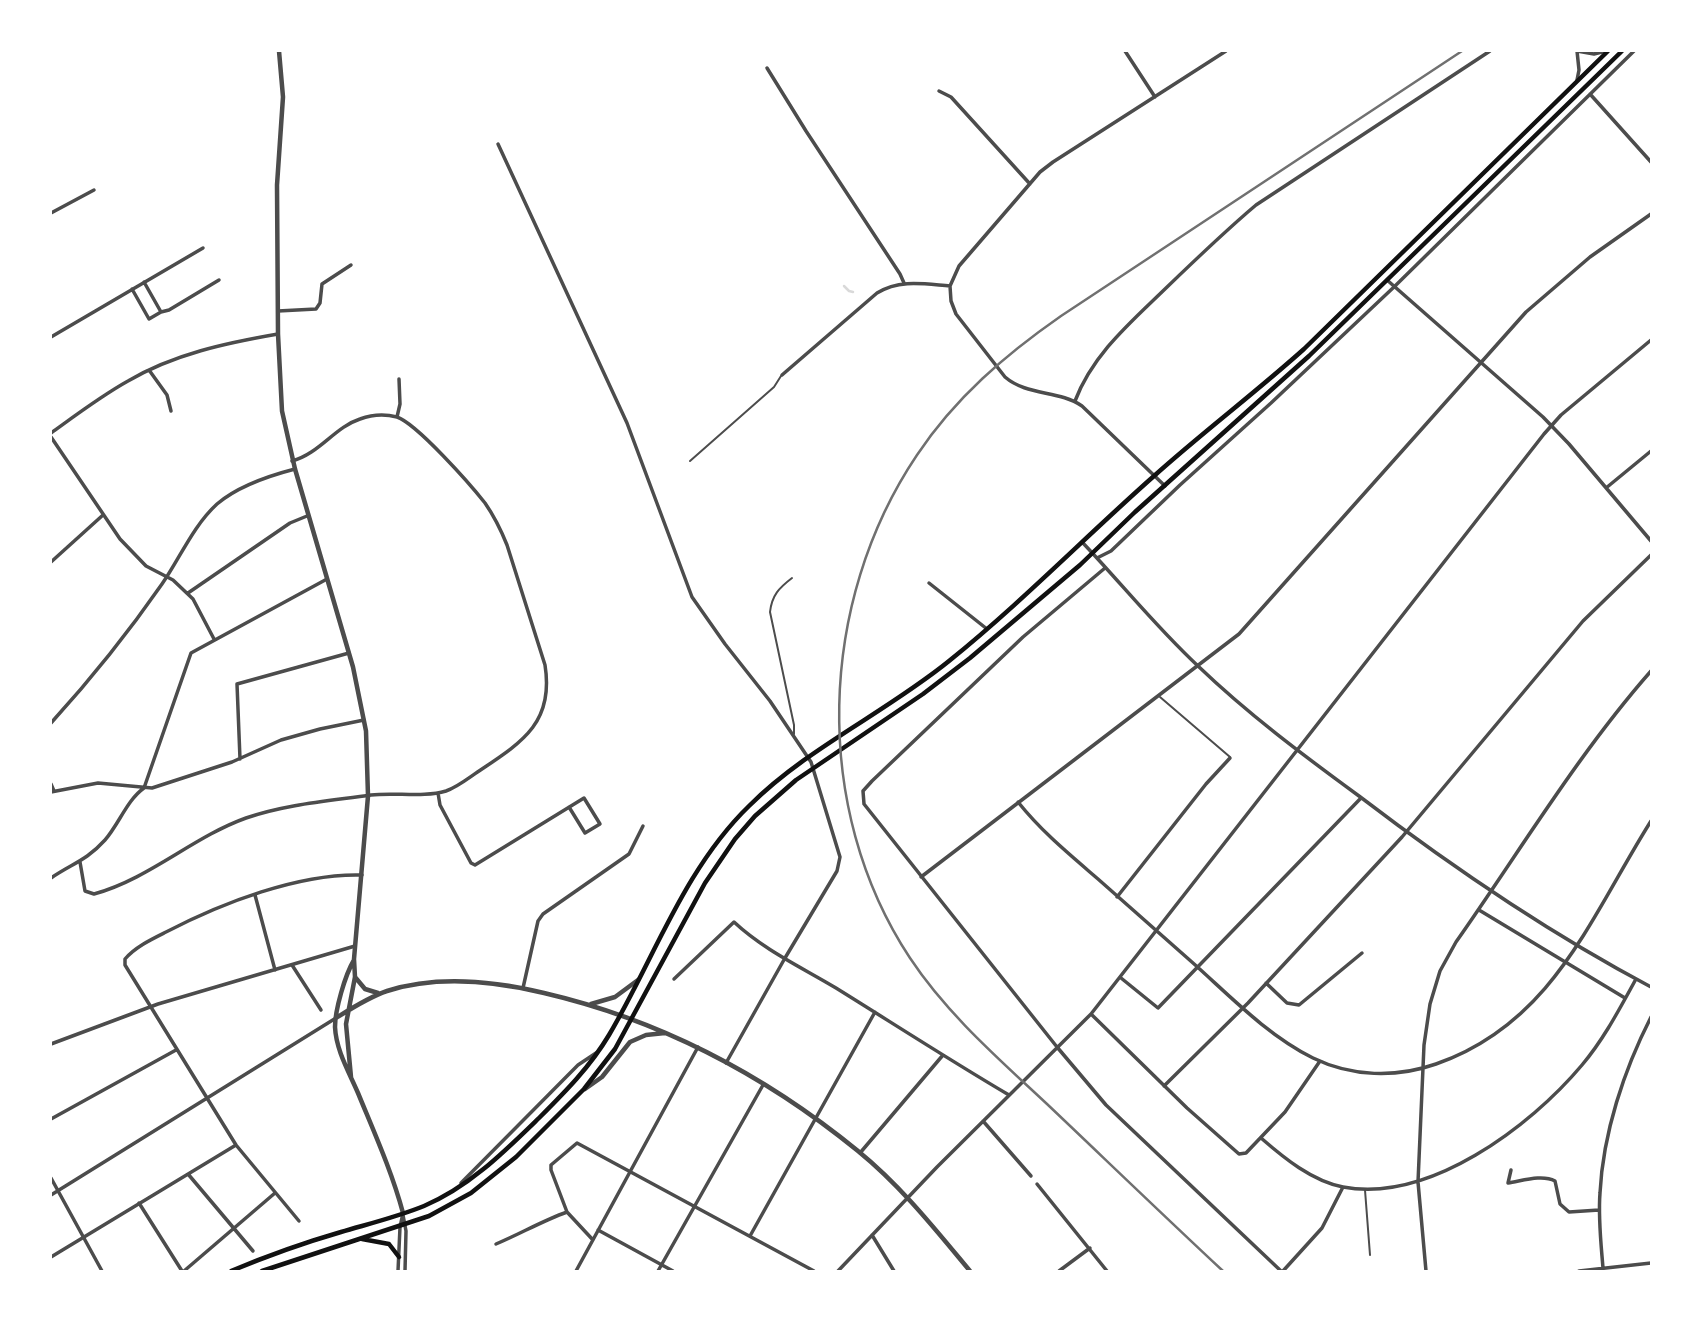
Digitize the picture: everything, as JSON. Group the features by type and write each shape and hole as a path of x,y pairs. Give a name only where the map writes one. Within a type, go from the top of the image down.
{"main road":[{"path":"231,1271 304,1243 423,1206 458,1188 509,1148 576,1081 598,1052 687,891 722,837 756,799 946,663 987,629 1154,475 1258,391 1607,51"},
{"path":"265,1270 402,1227 453,1204 516,1157 584,1089 615,1049 686,915 729,848 755,816 804,775 970,658 1095,556 1164,486 1309,356 1622,51"},
{"path":"358,1239 389,1244 399,1257"}],"street":[{"path":"279,51 284,97 278,172 278,334 282,411 292,461 349,653 365,720 368,796 355,946 355,977 346,1031 351,1077"},
{"path":"1125,51 1155,97"},
{"path":"1164,486 1075,401 1025,388 1005,377 956,314 951,301 950,286 959,266 1030,184 1053,162 1226,51"},
{"path":"1075,401 1083,380 1113,340 1255,205 1490,51"},
{"path":"1576,82 1580,70 1577,51 1594,54 1607,51"},
{"path":"1095,556 1111,551 1394,287 1634,51"},
{"path":"767,68 904,283"},
{"path":"939,91 951,97 1030,184"},
{"path":"1590,94 1651,162"},
{"path":"498,144 627,423 692,597 811,762 841,864 726,1063"},
{"path":"51,213 94,190"},
{"path":"921,877 1239,635 1527,312 1590,257 1651,214"},
{"path":"51,337 202,248"},
{"path":"278,311 316,309 320,303 322,284 351,265"},
{"path":"132,289 149,318 169,310 219,280"},
{"path":"1387,281 1551,425 1651,541"},
{"path":"144,282 161,312"},
{"path":"782,375 877,293 890,286 904,283 950,286"},
{"path":"214,639 199,607 188,593 173,580 146,566 103,515 51,435 107,394 149,370 201,350 278,334"},
{"path":"838,1271 1091,1014 1551,425 1651,340"},
{"path":"149,370 167,395 172,411"},
{"path":"397,417 400,404 399,379"},
{"path":"80,862 85,891 94,894 140,874 243,820 309,802 438,793 452,788 519,744 528,736 543,711 548,692 545,664 500,527 484,501 423,435 397,417 380,415 361,418 308,456 292,461"},
{"path":"1606,488 1651,451"},
{"path":"51,723 112,652 166,578 200,524 217,504 242,488 295,469"},
{"path":"51,562 103,515"},
{"path":"188,593 290,523 307,516"},
{"path":"1082,542 1197,666 1245,709 1405,832 1491,892 1577,946 1651,987"},
{"path":"1164,1086 1266,984 1405,832 1583,621 1651,555"},
{"path":"1105,568 1046,617 863,791 864,804 1057,1048 1106,1105 1282,1271 1322,1228 1343,1187"},
{"path":"51,878 87,859 121,820 136,794 144,788 187,661 196,649 327,579"},
{"path":"929,583 987,629"},
{"path":"240,759 237,684 349,653"},
{"path":"1426,1271 1418,1182 1420,1092 1430,1004 1440,971 1456,942 1596,739 1651,671"},
{"path":"51,784 52,791 98,783 144,788 240,759 261,747 299,734 365,720"},
{"path":"1117,897 1206,784 1230,758"},
{"path":"438,793 440,805 471,863 475,865 569,807 584,798 600,824 585,833 569,807"},
{"path":"1121,978 1158,1008 1361,798"},
{"path":"1018,802 1052,841 1277,1036 1320,1061 1351,1071 1382,1074 1423,1068 1475,1048 1500,1032 1536,1000 1567,963 1651,821"},
{"path":"523,988 538,920 629,853 643,826"},
{"path":"299,1221 236,1145 125,965 125,959 130,953 185,922 255,895 318,879 362,875"},
{"path":"255,895 275,970"},
{"path":"1479,910 1625,998"},
{"path":"674,979 734,922 757,942 1009,1095"},
{"path":"51,1044 152,1007 355,946"},
{"path":"1266,984 1287,1003 1299,1005 1362,953"},
{"path":"354,960 349,969 336,1018 339,1047 390,1172 403,1213 398,1271"},
{"path":"292,965 321,1010"},
{"path":"355,977 365,989 379,994"},
{"path":"589,1004 615,997 638,979"},
{"path":"1261,1138 1301,1168 1343,1187 1365,1189 1418,1182 1491,1145 1554,1095 1596,1048 1637,979"},
{"path":"51,1195 379,994 417,984 461,982 523,988 589,1004 633,1018 698,1047 815,1118 860,1153 908,1198 970,1271"},
{"path":"750,1236 875,1012"},
{"path":"1091,1014 1164,1086 1239,1153 1246,1153 1261,1138 1298,1095 1320,1061"},
{"path":"1604,1268 1600,1210 1602,1173 1611,1126 1632,1060 1651,1017"},
{"path":"584,1089 602,1077 630,1042 646,1035 668,1033"},
{"path":"576,1271 698,1047"},
{"path":"51,1119 176,1050"},
{"path":"458,1188 578,1065 598,1052"},
{"path":"860,1153 943,1055"},
{"path":"657,1271 763,1085"},
{"path":"983,1122 1031,1176"},
{"path":"593,1240 567,1212 551,1165 577,1143 814,1271"},
{"path":"51,1257 236,1145"},
{"path":"1511,1170 1508,1182 1542,1178 1555,1181 1560,1204 1569,1212 1600,1210"},
{"path":"188,1174 253,1251"},
{"path":"51,1178 102,1271"},
{"path":"1037,1184 1107,1271"},
{"path":"139,1203 183,1271 275,1193"},
{"path":"496,1244 567,1212"},
{"path":"402,1227 405,1271"},
{"path":"597,1230 673,1271"},
{"path":"872,1235 894,1271"},
{"path":"1059,1271 1090,1248"},
{"path":"1579,1271 1651,1263"}],"lane":[{"path":"690,461 774,387 782,375"},
{"path":"792,578 778,589 771,600 770,612 794,735"},
{"path":"1158,696 1230,758"},
{"path":"614,1062 615,1049"},
{"path":"1365,1189 1370,1255"}],"waterway":[{"path":"844,286 853,292"}],"railway":[{"path":"1223,1271 974,1035 940,998 910,958 878,899 855,837 843,772 839,705 845,639 860,575 884,513 917,455 964,396 1020,346 1061,316 1462,51"}]}
